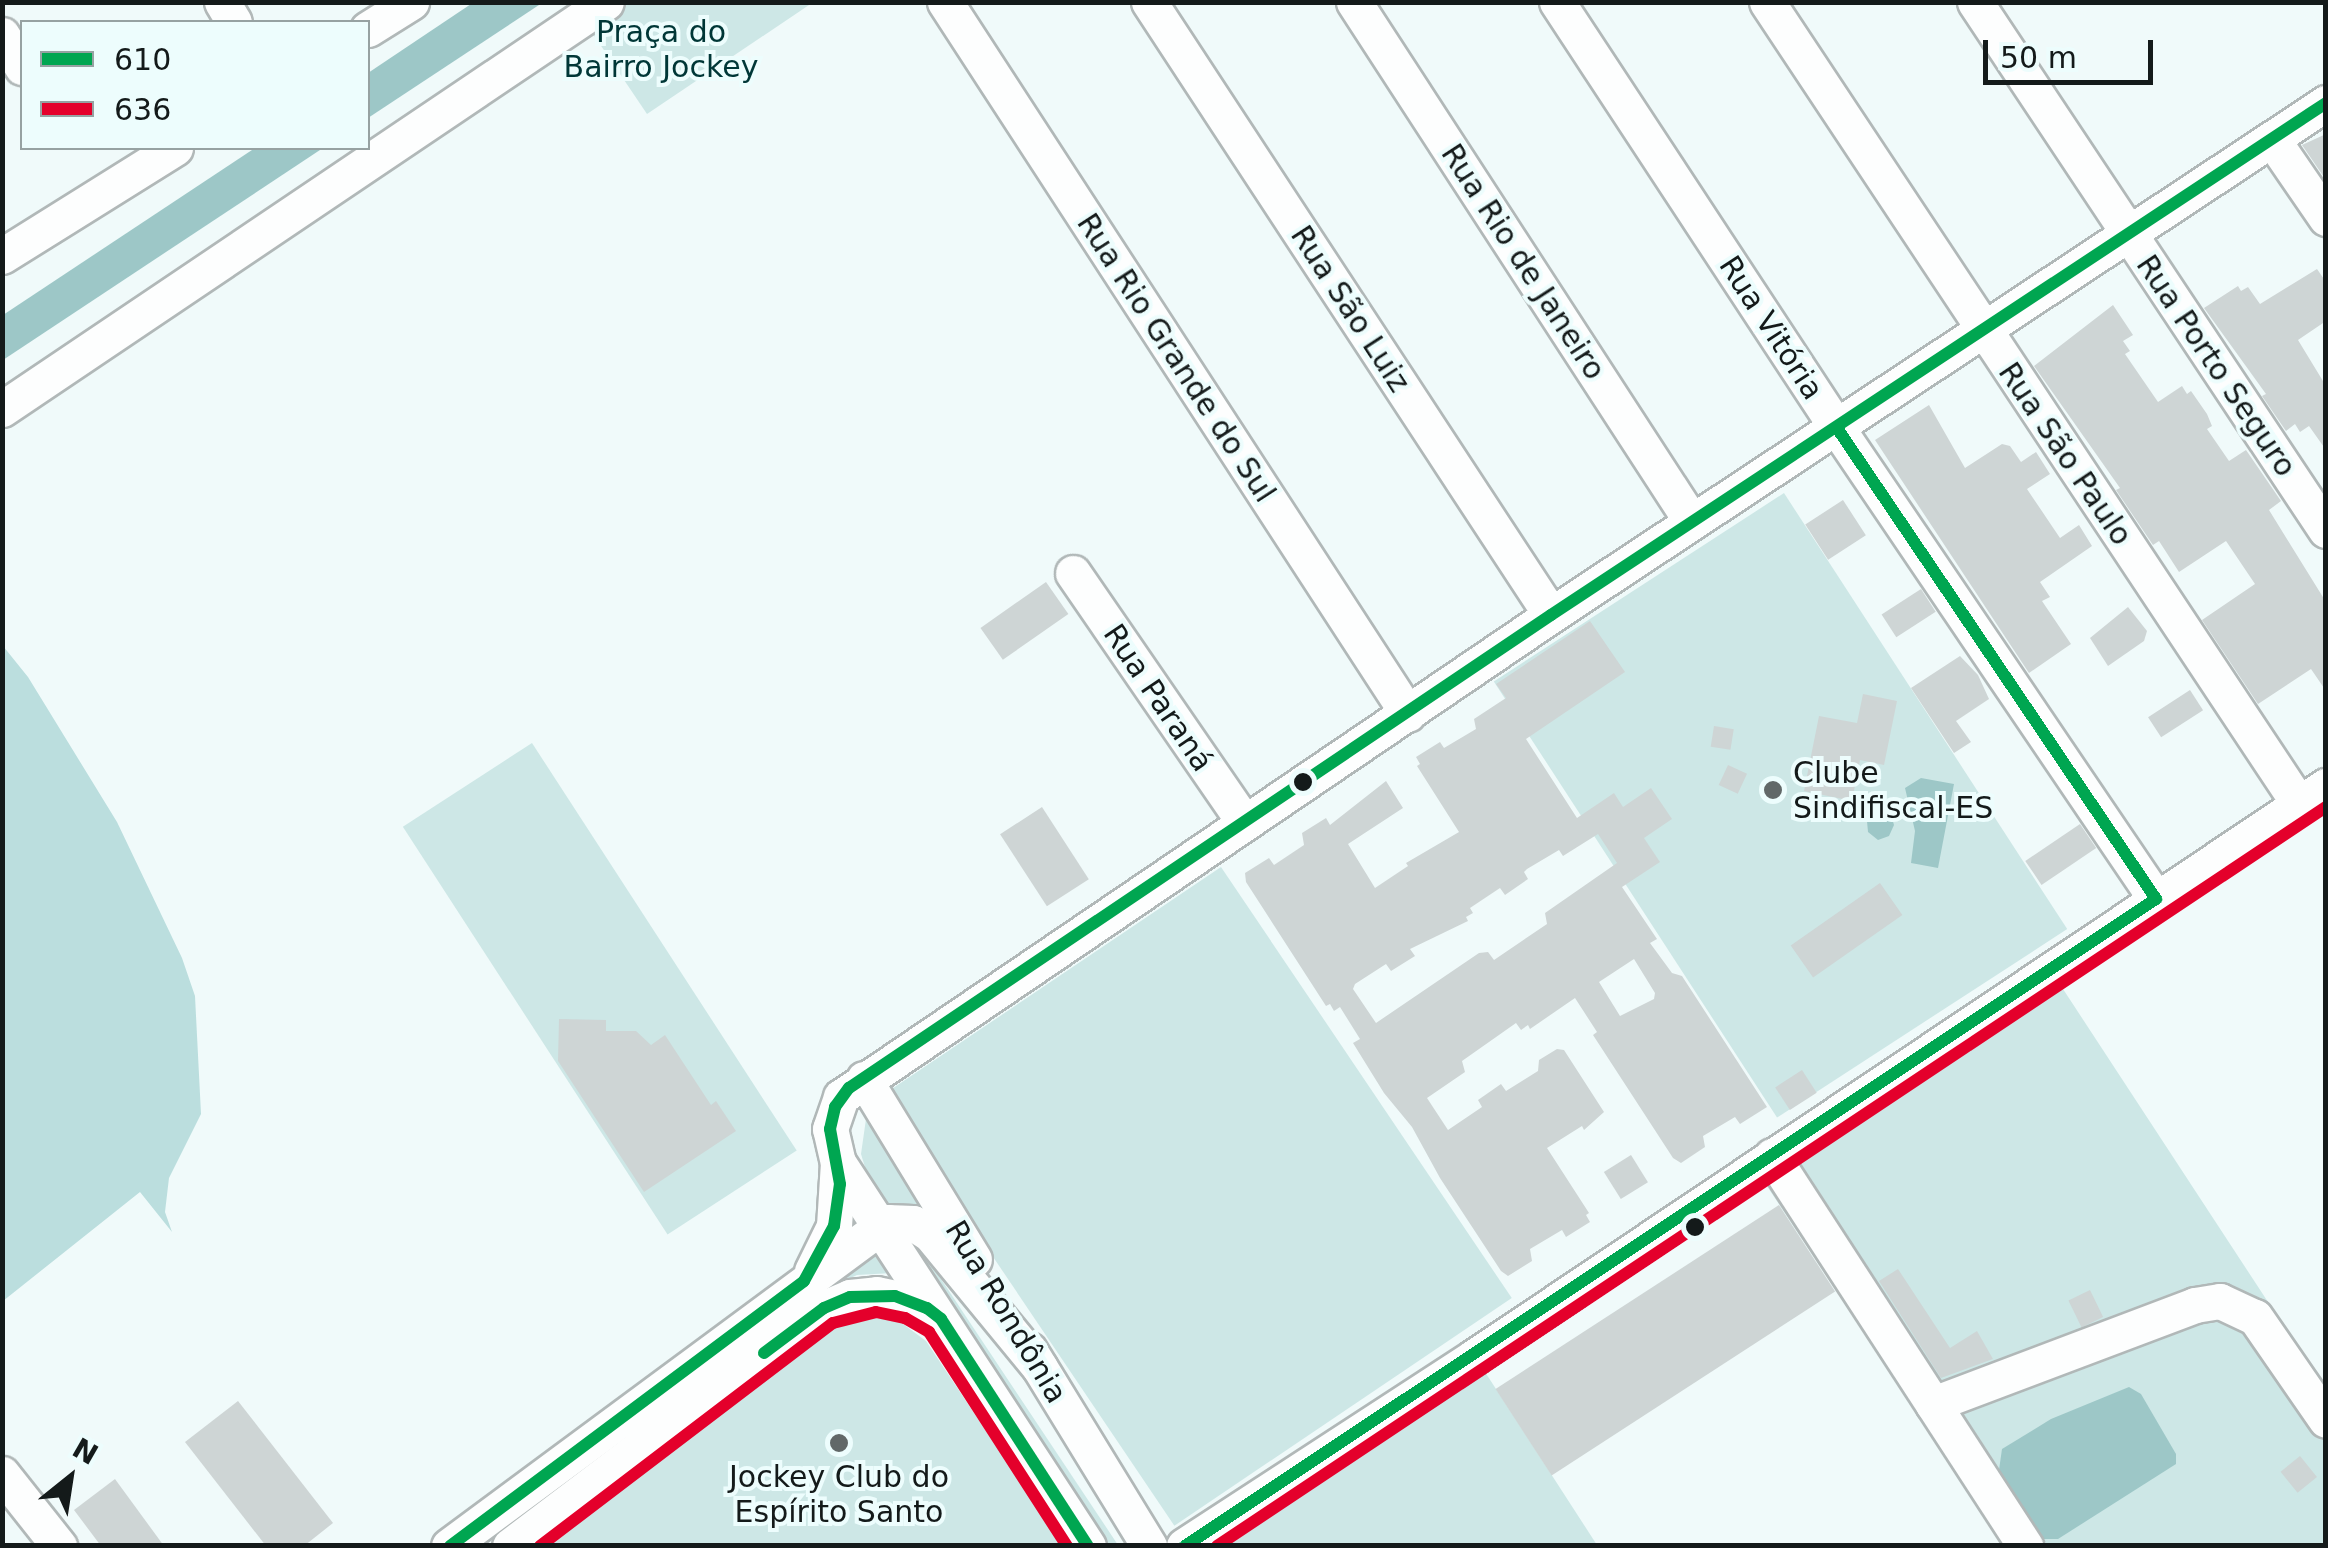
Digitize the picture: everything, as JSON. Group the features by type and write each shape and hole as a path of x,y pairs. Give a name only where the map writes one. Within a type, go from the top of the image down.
{"street":[{"path":"370,28 411,2"},
{"name":"Rua Rio Grande do Sul","path":"944,2 1408,714"},
{"name":"Rua São Luiz","path":"1149,2 1551,615"},
{"name":"Rua Rio de Janeiro","path":"1354,2 1692,522"},
{"name":"Rua Vitória","path":"1557,2 1837,428 2156,899"},
{"name":"Rua São Paulo","path":"1767,2 1982,329 2312,795"},
{"name":"Rua Porto Seguro","path":"1975,2 2326,530"},
{"path":"2,408 601,5"},
{"path":"2,35 20,64"},
{"path":"804,1281 834,1226 838,1163 830,1141 831,1118 841,1097 864,1079 1551,615 2326,103"},
{"path":"2272,139 2326,218"},
{"path":"2,256 173,150"},
{"name":"Rua Paraná","path":"1072,573 1244,824"},
{"path":"1184,1546 2312,795"},
{"name":"Rua Rondônia","path":"864,1079 1149,1546"},
{"path":"1772,1156 2025,1546"},
{"name":"Rua Rondônia","path":"838,1163 1088,1546"},
{"path":"450,1546 880,1226 903,1221 930,1234 1040,1368"},
{"path":"510,1546 824,1308 850,1297 877,1294 911,1300 941,1318"},
{"path":"1934,1404 2195,1305 2220,1301 2256,1316 2326,1420"},
{"path":"2,1474 59,1546"}],"green space":[{"name":"Praça do Bairro Jockey","path":"628,3 812,3 647,114 589,28"},
{"name":"Clube Sindifiscal-ES","path":"1784,493 2067,929 1777,1118 1494,681"},
{"path":"532,743 797,1151 668,1234 403,827"},
{"path":"1221,867 1512,1298 1174,1526 884,1095"},
{"path":"2063,989 2325,1389 2325,1545 2004,1545 1765,1183"},
{"path":"866,1119 918,1197 920,1211 890,1207 868,1177 861,1154"},
{"path":"906,1241 919,1246 1118,1545 1107,1545"},
{"path":"871,1245 892,1273 857,1275 822,1291"},
{"name":"Jockey Club do Espírito Santo","path":"876,1315 895,1318 926,1341 1062,1545 549,1545 839,1325"},
{"path":"1485,1372 1597,1545 1228,1545"}],"shaded area":[{"path":"474,2 542,3 370,117 370,72"},
{"path":"252,150 320,150 3,360 3,315"},
{"path":"3,646 28,677 117,822 182,958 195,996 201,1114 169,1178 165,1212 172,1232 140,1192 3,1301"},
{"path":"1921,778 1954,784 1938,868 1911,863 1915,831 1905,788"},
{"path":"1886,798 1894,825 1889,836 1878,840 1868,832 1867,821 1871,811"},
{"path":"2129,1387 2141,1394 2176,1454 2176,1464 2058,1539 2043,1539 1999,1470 2002,1449 2051,1419"}],"building":[{"path":"2326,134 2326,180 2302,145"},
{"path":"2317,269 2326,282 2326,321 2298,340 2326,386 2326,450 2309,426 2300,432 2295,424 2286,431 2262,396 2266,394 2204,308 2238,286 2241,291 2248,287 2260,304"},
{"path":"2113,305 2133,335 2123,341 2130,351 2125,354 2158,402 2182,386 2187,394 2191,391 2207,414 2212,426 2207,429 2229,461 2246,450 2281,501 2269,510 2326,602 2326,691 2311,669 2258,704 2202,620 2255,584 2226,541 2179,572 2159,541 2153,545 2116,490 2120,488 2034,366"},
{"path":"1929,405 1965,468 2002,444 2010,446 2021,462 2036,452 2050,474 2027,489 2060,538 2079,525 2092,546 2040,582 2050,597 2042,601 2071,644 2029,673 1875,440"},
{"path":"1843,500 1866,535 1828,560 1805,525"},
{"path":"1046,582 1068,614 1003,660 980,628"},
{"path":"1921,589 1936,612 1896,637 1882,615"},
{"path":"2128,607 2147,631 2144,641 2108,666 2090,638"},
{"path":"1590,621 1625,672 1526,739 1577,818 1614,793 1623,807 1651,788 1672,819 1644,838 1660,862 1622,887 1657,939 1650,943 1672,973 1682,976 1767,1107 1740,1124 1735,1117 1703,1136 1705,1147 1681,1163 1673,1158 1593,1035 1597,1032 1575,998 1530,1029 1528,1025 1521,1030 1516,1023 1462,1061 1465,1072 1427,1098 1448,1130 1482,1107 1478,1100 1501,1084 1506,1091 1538,1071 1539,1060 1557,1049 1564,1050 1604,1112 1584,1130 1582,1126 1547,1148 1589,1213 1586,1215 1590,1222 1566,1237 1562,1230 1530,1249 1532,1261 1508,1276 1440,1178 1412,1127 1384,1093 1353,1043 1360,1039 1340,1007 1334,1011 1330,1004 1326,1006 1246,882 1245,873 1269,858 1274,865 1304,845 1302,833 1326,818 1330,825 1386,781 1403,808 1348,844 1375,888 1408,866 1406,863 1459,832 1417,766 1420,764 1416,757 1440,742 1444,748 1476,729 1474,719 1506,698 1496,684","holes":["1598,834 1617,863 1545,913 1547,924 1494,960 1488,952 1479,953 1376,1023 1353,989 1355,984 1386,964 1391,971 1415,956 1410,949 1468,921 1466,917 1473,913 1470,908 1500,888 1505,895 1528,879 1524,872 1527,869 1559,850 1563,856","1634,959 1655,993 1654,999 1620,1016 1599,982"]},
{"path":"1960,656 1978,675 1989,699 1956,721 1971,742 1954,753 1911,688"},
{"path":"2190,690 2203,710 2161,737 2148,717"},
{"path":"1863,694 1897,701 1884,765 1860,760 1852,801 1804,791 1819,716 1857,723"},
{"path":"1714,726 1734,729 1730,750 1711,747"},
{"path":"1728,765 1747,774 1738,794 1719,785"},
{"path":"1042,807 1089,879 1047,906 1000,834"},
{"path":"2080,824 2096,848 2042,885 2025,861"},
{"path":"1880,883 1902,915 1813,977 1791,946"},
{"path":"559,1019 606,1020 606,1031 636,1031 651,1045 665,1035 711,1105 716,1101 736,1131 644,1192 558,1061"},
{"path":"1802,1070 1817,1093 1790,1110 1775,1087"},
{"path":"1631,1155 1648,1182 1621,1199 1604,1172"},
{"path":"1779,1205 1835,1291 1552,1475 1496,1389"},
{"path":"1898,1269 1950,1348 1977,1331 1993,1359 1941,1378 1879,1281"},
{"path":"2090,1290 2103,1317 2082,1327 2068,1301"},
{"path":"238,1401 333,1523 304,1546 266,1546 185,1442"},
{"path":"2300,1456 2317,1477 2298,1493 2281,1472"},
{"path":"115,1479 164,1546 101,1546 74,1510"}],"transit line":[{"name":"610","path":"450,1546 804,1281 834,1226 840,1184 830,1129 835,1107 849,1088 1551,615 2326,103"},
{"name":"610","path":"1185,1546 2156,899 1837,428"},
{"name":"636","path":"1217,1546 2326,807"},
{"name":"610","path":"764,1353 824,1308 850,1297 895,1296 927,1308 941,1319 1088,1546"},
{"name":"636","path":"540,1546 833,1323 876,1312 905,1318 929,1332 1067,1546"}],"place":[{"name":"Clube Sindifiscal-ES","path":"1773,790"},
{"name":"Jockey Club do Espírito Santo","path":"839,1443"}]}
